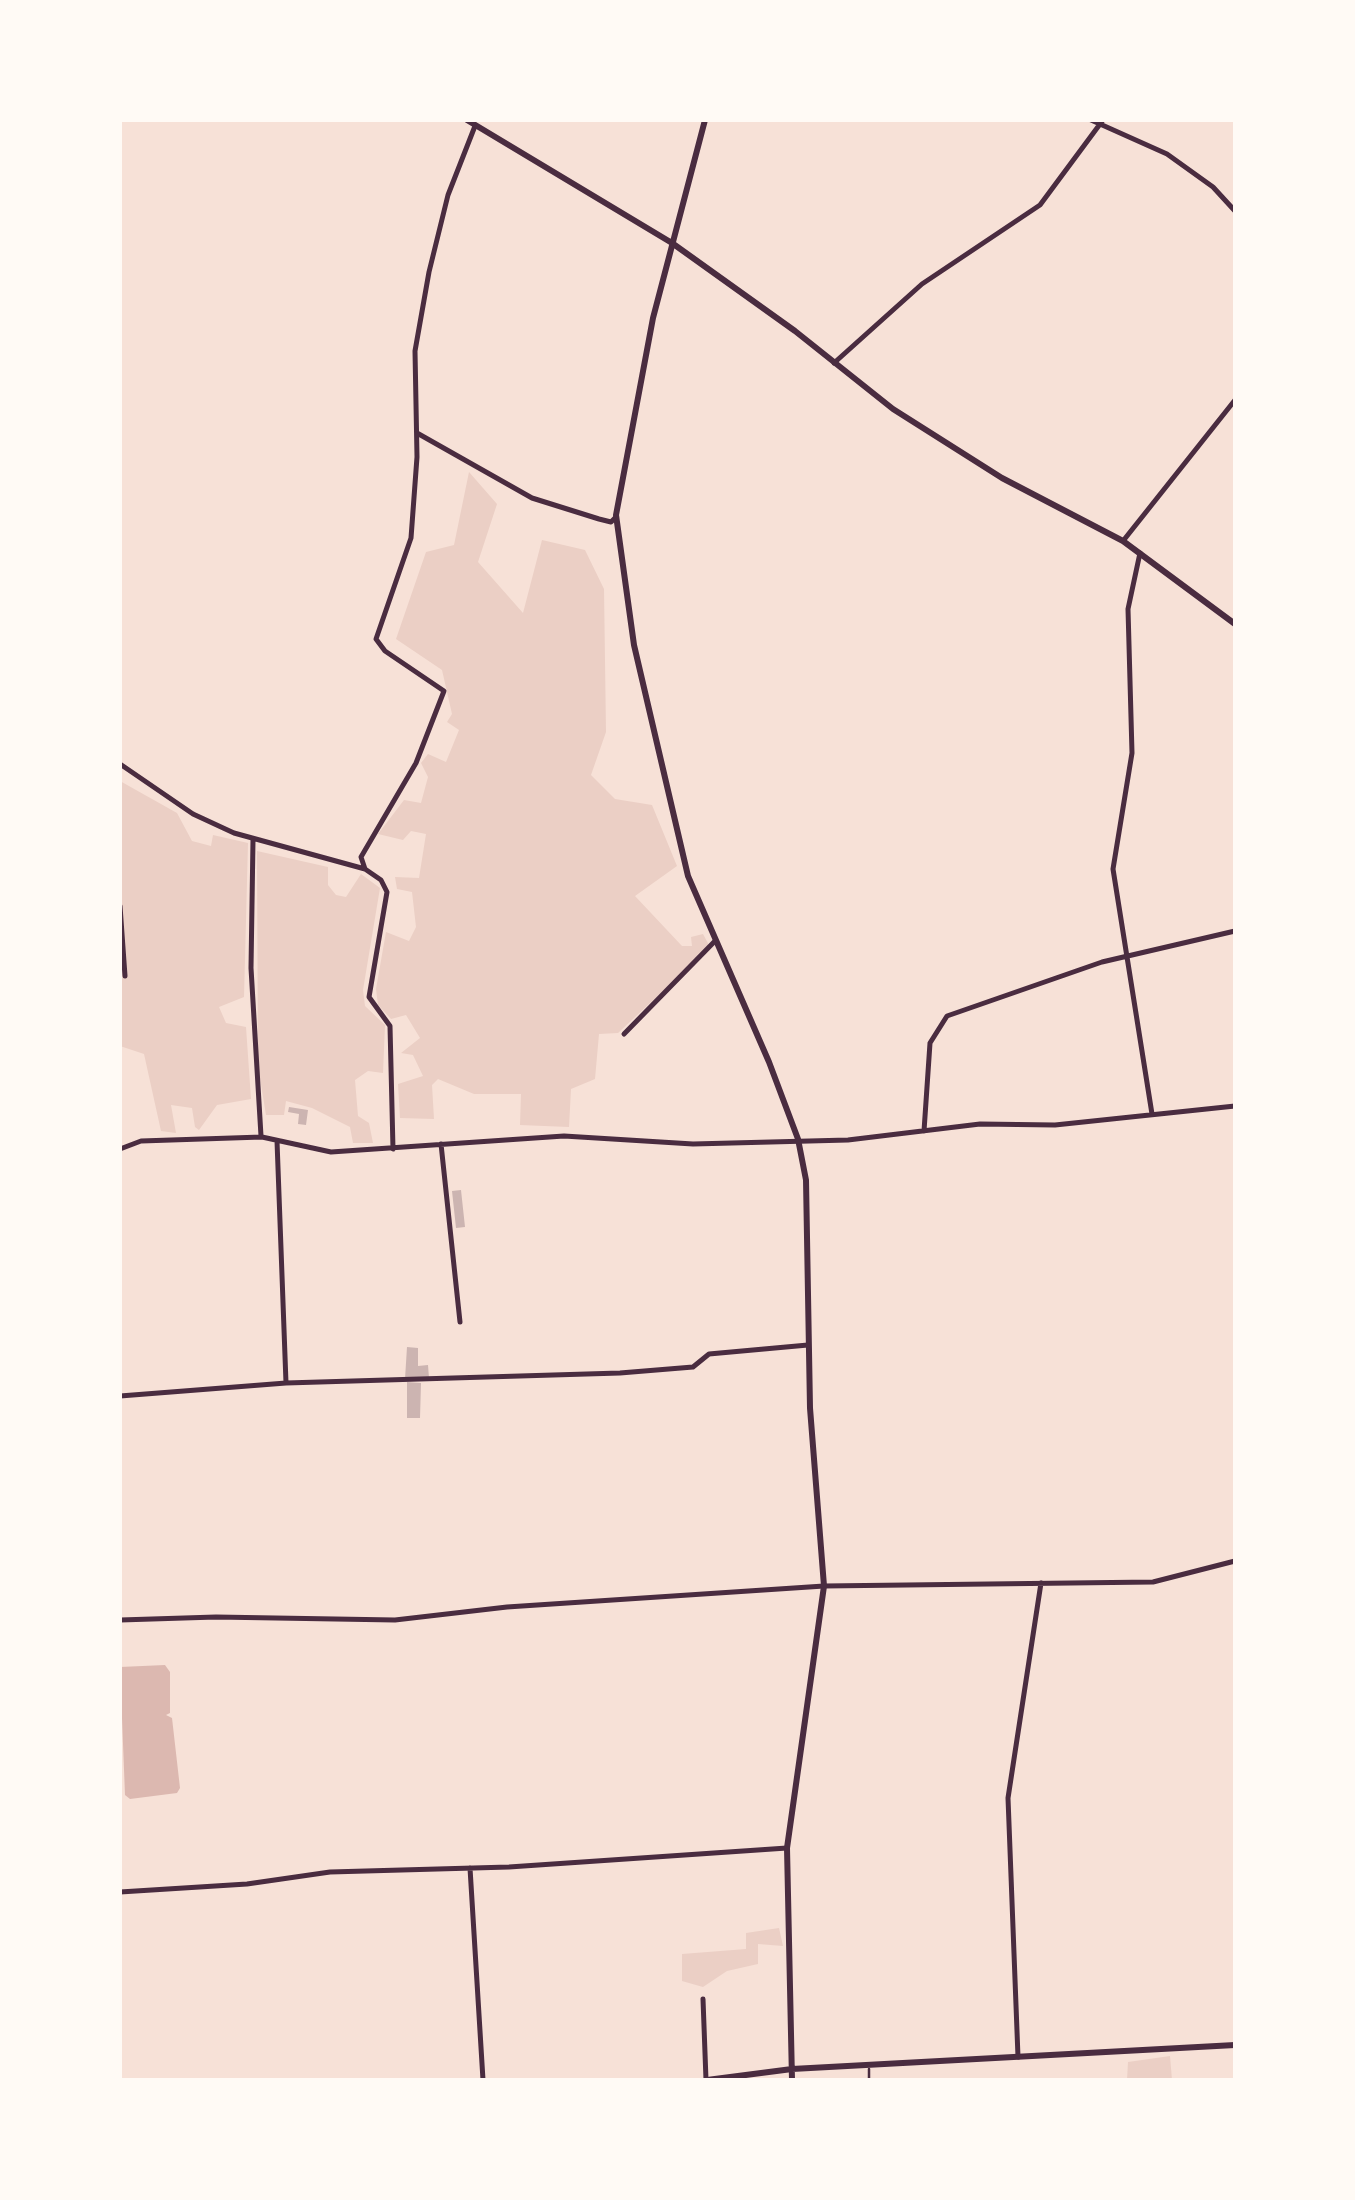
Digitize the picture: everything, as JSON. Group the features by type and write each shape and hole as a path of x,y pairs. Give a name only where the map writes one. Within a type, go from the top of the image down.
{"street":[{"path":"467,120 672,243 893,409 1002,478 1123,542 1235,624"},
{"path":"705,120 653,318 616,517 621,570 655,741 688,876 798,1139 806,1180 808,1345 824,1586 787,1848 792,2080"},
{"path":"1091,120 1167,154 1214,187 1235,212"},
{"path":"834,363 922,284 1040,205 1101,123"},
{"path":"365,870 361,857 416,764 444,691 386,651 376,639 411,538 415,350 429,272 448,195 476,126"},
{"path":"1123,542 1235,400"},
{"path":"415,431 532,498 611,522 616,517"},
{"path":"1140,553 1128,609 1132,753 1113,869 1152,1114"},
{"path":"120,764 193,814 253,840 365,870 381,880 387,892 369,997 390,1026 393,1149"},
{"path":"253,840 250,968 262,1137"},
{"path":"120,906 125,976"},
{"path":"924,1131 930,1043 947,1016 1126,957 1235,931"},
{"path":"624,1034 715,941"},
{"path":"120,1149 141,1142 262,1137 331,1152 567,1136 692,1144 848,1140 1235,1106"},
{"path":"277,1141 286,1383"},
{"path":"441,1144 460,1322"},
{"path":"120,1396 286,1383 620,1373 694,1367 709,1354 808,1345"},
{"path":"120,1620 394,1620 824,1586 848,1589 1153,1582 1235,1561"},
{"path":"1018,2059 1008,1798 1040,1583"},
{"path":"120,1892 247,1884 330,1872 470,1868 787,1848"},
{"path":"470,1868 484,2080"},
{"path":"703,1999 706,2080 792,2069 869,2068 1235,2045"}],"lane":[{"path":"869,2068 869,2080"}],"shaded area":[{"path":"469,472 497,504 478,562 523,613 542,540 585,550 604,589 606,732 591,775 615,799 652,805 677,866 635,896 682,946 692,946 691,937 703,934 710,947 618,1033 599,1034 595,1079 571,1089 569,1127 520,1125 521,1094 474,1094 438,1079 432,1085 434,1119 400,1118 398,1084 423,1076 413,1055 401,1053 420,1038 406,1015 391,1019 378,1005 376,989 386,932 409,941 416,927 412,892 397,889 395,877 419,878 426,834 411,831 403,840 378,834 404,800 421,803 428,777 421,763 428,754 446,762 459,730 447,722 452,714 442,670 396,639 426,552 454,545"},
{"path":"120,781 177,813 192,841 211,846 213,835 248,843 244,997 219,1007 226,1023 246,1027 251,1099 217,1105 199,1130 192,1108 171,1105 176,1133 161,1131 144,1054 120,1046"},
{"path":"257,851 328,867 328,885 336,895 346,897 361,874 380,888 363,990 365,1006 385,1025 383,1073 368,1071 355,1080 358,1116 369,1123 373,1143 353,1143 350,1127 312,1108 286,1101 284,1115 266,1115 258,1066"},
{"path":"165,1665 170,1672 170,1713 166,1715 172,1718 180,1788 177,1793 130,1799 125,1795 120,1667"},
{"path":"779,1928 783,1946 758,1944 758,1964 727,1971 703,1987 682,1981 682,1954 746,1949 746,1933"},
{"path":"1170,2056 1172,2080 1127,2080 1128,2062"}],"building":[{"path":"289,1107 308,1110 306,1125 298,1124 299,1114 288,1112"},
{"path":"461,1190 465,1227 456,1228 452,1191"},
{"path":"407,1347 418,1348 418,1366 428,1365 429,1378 405,1379"},
{"path":"407,1382 421,1383 420,1418 407,1418"}]}
